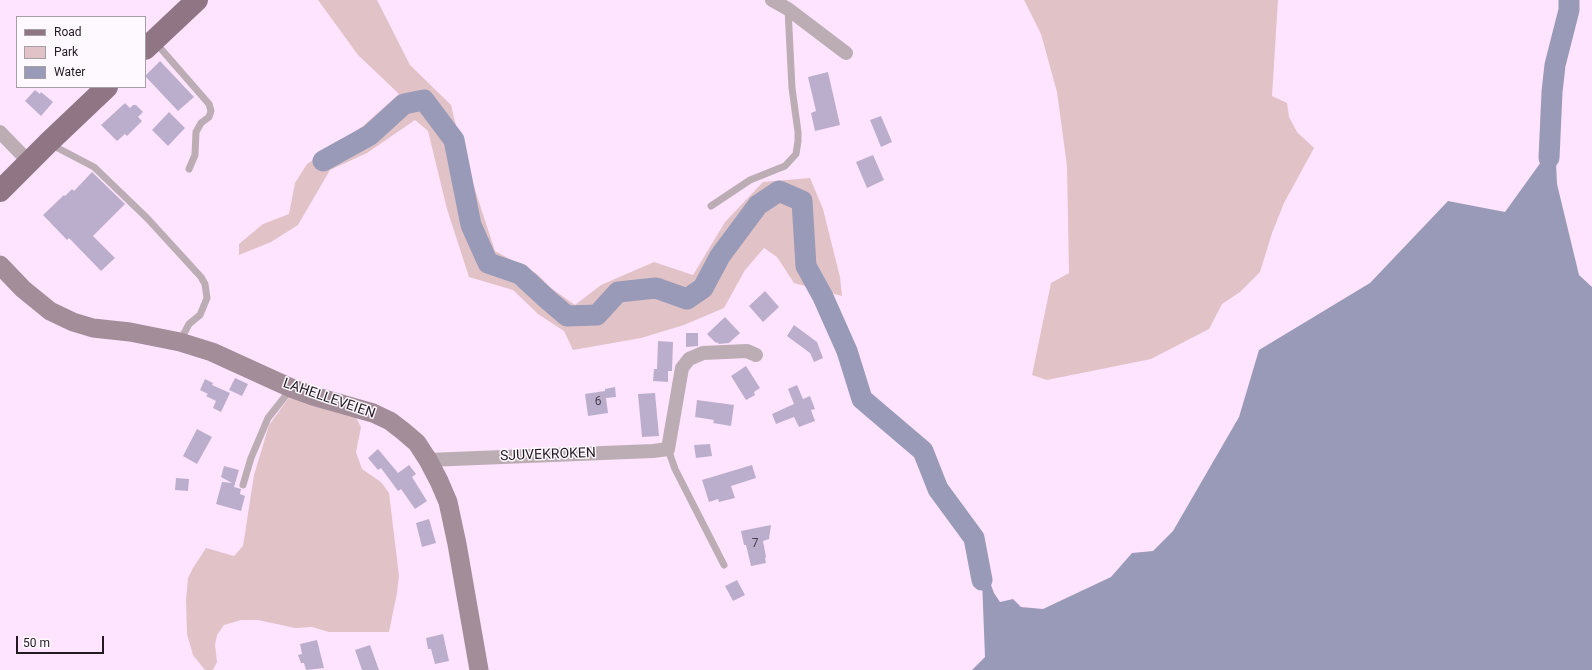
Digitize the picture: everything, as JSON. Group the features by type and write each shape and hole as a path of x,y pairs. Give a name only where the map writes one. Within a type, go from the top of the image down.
{"main road":[{"path":"149,45 197,0"},
{"path":"0,191 106,88"}],"street":[{"path":"772,0 788,9 846,52"},
{"path":"0,132 29,162"},
{"name":"LAHELLEVEIEN","path":"0,265 23,289 50,311 73,322 93,328 130,332 180,342 212,352 291,388 313,396 373,413 390,421 416,443 428,460 439,480 448,502 457,544 479,670"},
{"path":"668,448 682,368 689,359 703,353 718,352 747,351 756,356"},
{"name":"SJUVEKROKEN","path":"428,460 653,451 668,448"}],"lane":[{"path":"711,206 750,180 785,166 796,154 798,132 791,81 788,9"},
{"path":"149,45 209,104 211,111 209,117 201,123 196,132 195,155 189,169"},
{"path":"48,143 94,167 147,218 201,277 207,298 200,315 189,324 180,342"},
{"path":"244,485 251,458 268,418 291,388"},
{"path":"668,448 675,469 724,565"}],"green space":[{"path":"318,0 377,0 410,65 451,105 461,147 495,251 537,274 551,288 575,305 601,285 654,262 693,275 725,222 763,182 810,178 823,209 840,277 842,296 794,283 777,257 764,248 745,270 724,308 684,325 641,338 573,350 564,331 538,314 513,290 469,277 447,209 428,131 415,120 367,153 330,170 298,225 271,242 239,255 239,244 263,224 289,214 295,183 307,164 363,126 399,94 358,55"},
{"path":"1024,0 1278,0 1272,96 1287,103 1289,117 1297,132 1314,148 1284,203 1272,233 1260,272 1240,292 1222,304 1209,329 1151,359 1047,380 1032,375 1051,283 1069,273 1067,166 1057,92 1041,34"},
{"path":"291,395 355,416 361,427 356,452 362,469 381,482 389,493 399,576 389,632 329,632 312,627 295,628 258,620 241,620 224,625 217,635 215,645 217,662 213,670 205,670 193,655 187,634 186,600 188,578 206,548 234,556 243,546 254,475 269,425"}],"water":[{"path":"1549,158 1556,162 1557,184 1579,275 1592,287 1592,670 972,670 985,657 982,580 988,577 994,593 1000,602 1013,599 1021,607 1043,609 1111,577 1132,553 1153,551 1173,531 1239,417 1259,350 1370,283 1448,201 1505,212 1541,162"}],"building":[{"path":"160,61 194,97 178,111 146,77 146,75"},
{"path":"828,72 840,125 815,131 811,113 816,111 808,77"},
{"path":"35,90 40,94 41,92 53,102 41,116 25,101"},
{"path":"125,103 130,108 133,105 136,105 143,112 138,117 142,121 127,136 125,134 117,141 101,125"},
{"path":"169,112 185,128 168,146 152,130"},
{"path":"881,116 892,142 881,147 870,120"},
{"path":"873,155 884,180 867,188 856,162"},
{"path":"92,172 125,204 93,236 115,258 101,271 69,238 67,240 43,215 64,195 65,196 72,189 74,191"},
{"path":"765,291 779,307 763,322 749,306"},
{"path":"725,317 740,333 729,343 719,344 707,334"},
{"path":"794,325 817,342 823,358 814,362 810,353 787,336"},
{"path":"686,333 698,333 698,346 686,347"},
{"path":"658,341 673,342 672,371 668,371 668,382 653,381 654,369 657,369"},
{"path":"746,366 760,388 754,392 755,395 746,400 731,376"},
{"path":"235,378 248,384 242,396 229,390"},
{"path":"205,379 213,383 212,385 230,393 221,412 213,408 216,401 206,396 208,394 200,390"},
{"path":"797,385 803,399 810,396 815,409 811,410 815,421 799,427 794,417 776,424 772,414 794,404 788,389"},
{"path":"615,387 616,397 606,398 608,413 588,416 585,394 605,391 605,389"},
{"path":"655,393 659,436 642,437 638,394"},
{"path":"697,400 734,405 731,426 713,423 714,420 695,417"},
{"path":"197,429 212,437 197,464 183,456"},
{"path":"710,444 712,456 696,458 694,445"},
{"path":"378,449 398,473 409,465 416,474 412,477 427,501 415,509 401,489 398,491 381,468 378,470 368,458"},
{"path":"752,465 756,478 731,486 735,498 719,502 718,499 709,502 702,480"},
{"path":"224,466 239,470 234,487 241,489 240,494 245,496 241,511 216,504 222,482 232,483 221,477"},
{"path":"176,478 189,479 188,491 175,490"},
{"path":"429,519 436,543 422,547 416,523"},
{"path":"771,525 769,539 763,541 766,563 751,566 741,531"},
{"path":"737,580 745,595 733,601 725,586"},
{"path":"443,634 449,661 435,664 431,649 428,649 426,638"},
{"path":"317,640 324,668 306,670 304,663 301,663 298,655 302,654 300,644"},
{"path":"370,645 379,670 362,670 355,650"}],"waterway":[{"path":"1549,158 1552,92 1555,65 1569,10 1569,0"},
{"path":"323,161 370,135 404,104 424,100 454,140 471,225 488,263 520,274 567,316 597,315 618,292 656,288 687,299 703,288 720,256 758,205 779,191 802,201 806,266 823,297 847,351 862,399 923,451 938,489 974,538 982,580"}]}
